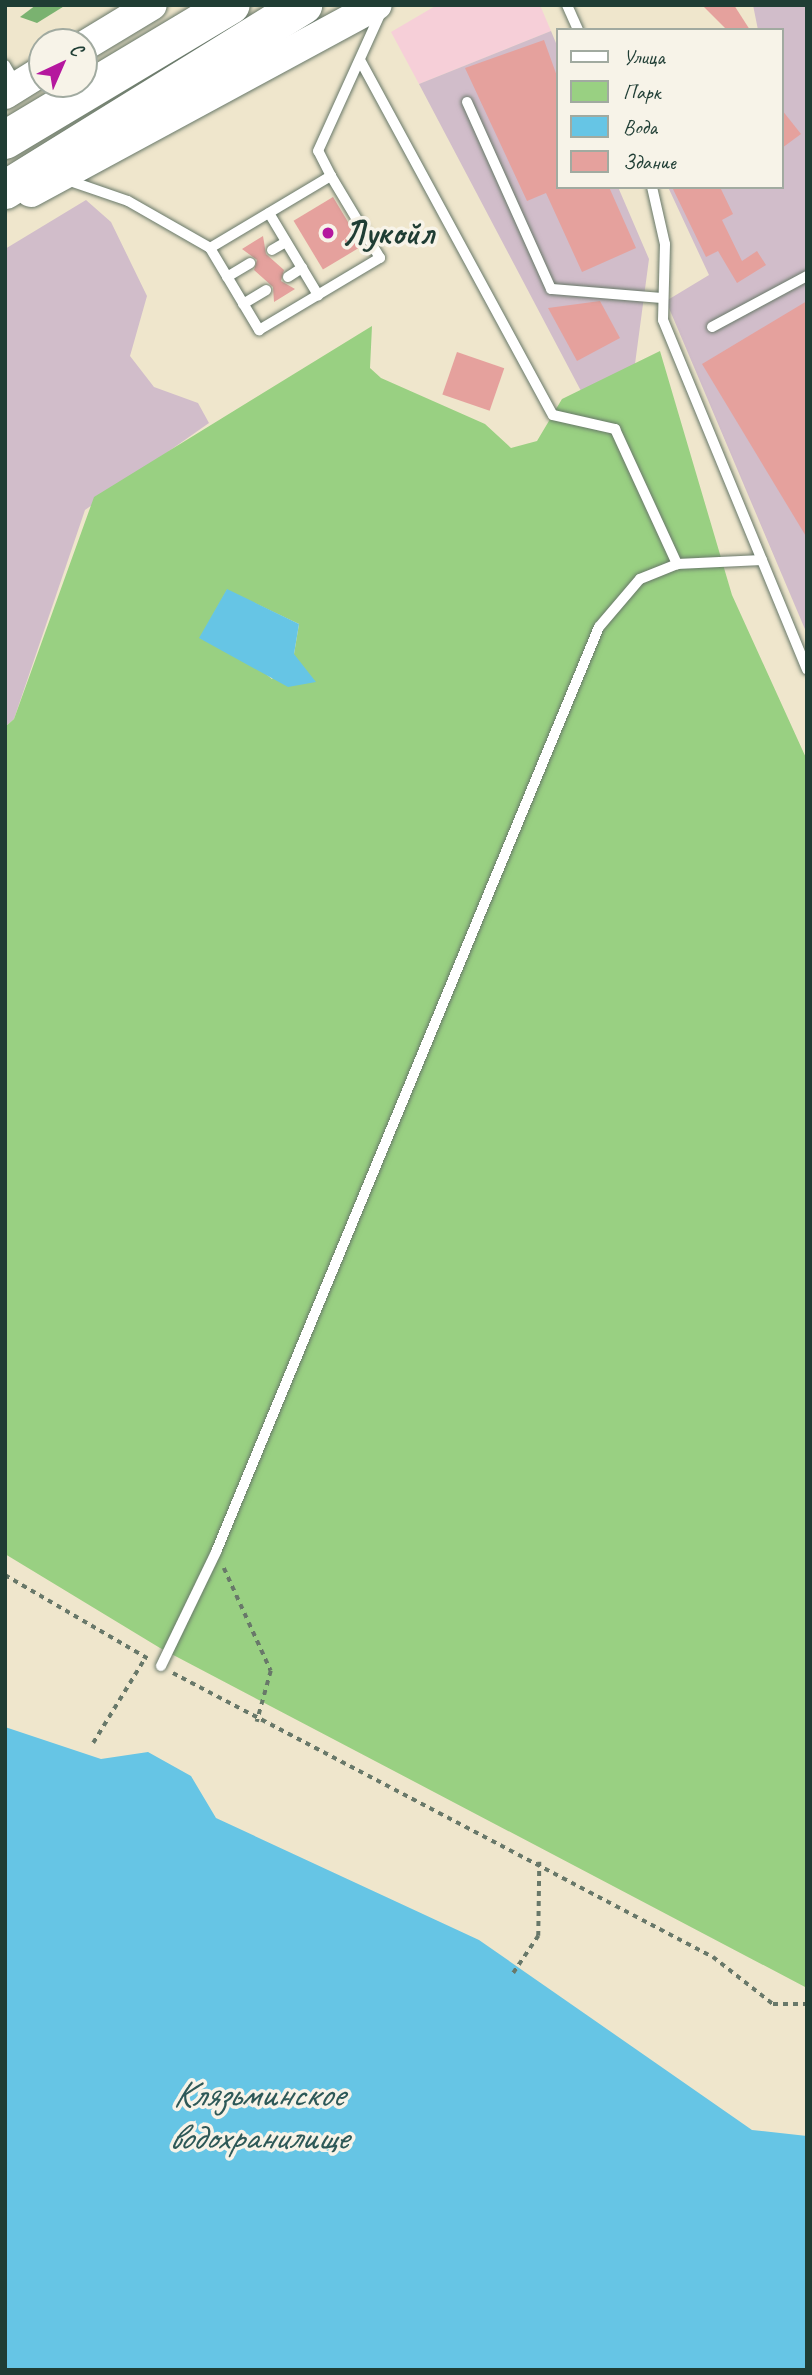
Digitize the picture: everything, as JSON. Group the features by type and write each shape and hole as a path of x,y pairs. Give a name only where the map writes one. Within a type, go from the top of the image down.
{"highway":[{"path":"5,140 231,5"},
{"path":"5,190 303,5"}],"main road":[{"path":"98,38 152,5"},
{"path":"5,205 57,180 377,5"}],"lane":[{"path":"57,180 82,182 128,201 209,248 259,330 380,258 318,151 384,5"},
{"path":"567,5 577,28"},
{"path":"360,60 552,415 615,429 677,564"},
{"path":"467,102 551,289 660,298"},
{"path":"209,248 331,176"},
{"path":"652,189 665,244 660,298 807,670"},
{"path":"269,213 318,295"},
{"path":"272,250 286,242"},
{"path":"227,277 250,263"},
{"path":"288,277 302,268"},
{"path":"712,327 807,276"},
{"path":"243,304 266,290"},
{"path":"161,1666 216,1552 599,627 640,579 677,564 762,560"}],"path":[{"path":"216,1552 271,1671 257,1721"},
{"path":"5,1575 257,1721 539,1863 713,1956 773,2004 807,2004"},
{"path":"93,1743 145,1657"},
{"path":"513,1973 538,1937 539,1863"}],"shaded area":[{"path":"437,5 540,5 551,31 419,84 391,32"},
{"path":"753,5 807,5 807,634 666,301 709,275 669,189 784,189 784,28 758,28"},
{"path":"551,31 556,43 556,189 619,189 649,259 635,364 581,391 419,84"},
{"path":"86,200 111,222 147,296 130,356 154,387 198,403 209,423 85,510 14,719 5,727 5,249"}],"green space":[{"path":"36,5 66,5 37,23 20,17"},
{"path":"372,326 370,368 381,378 485,424 511,448 537,441 562,399 660,351 732,595 807,760 807,1988 160,1648 5,1554 5,727 14,719 94,497","holes":["227,590 299,624 294,654 272,679 251,662 200,638"]}],"water":[{"path":"227,589 299,624 294,654 316,682 288,687 199,638"},
{"name":"Клязьминское водохранилище","path":"5,1727 101,1759 148,1752 191,1776 216,1818 479,1940 752,2130 807,2136 807,2370 5,2370"}],"building":[{"path":"702,5 734,5 749,28 725,28"},
{"path":"544,40 556,73 556,189 610,189 636,248 582,272 546,193 527,201 465,68"},
{"path":"784,113 801,134 784,147"},
{"path":"673,189 721,189 733,214 722,220 742,261 757,251 766,265 737,283 718,251 706,257"},
{"name":"Лукойл","path":"333,197 362,246 323,270 294,221"},
{"path":"263,236 266,254 284,270 281,281 295,289 274,302 273,287 254,270 257,260 242,249"},
{"path":"600,301 620,338 577,361 548,308"},
{"path":"807,301 807,538 702,364"},
{"path":"457,352 504,368 490,411 442,395"}],"place":[{"name":"Лукойл","path":"328,233"}]}
